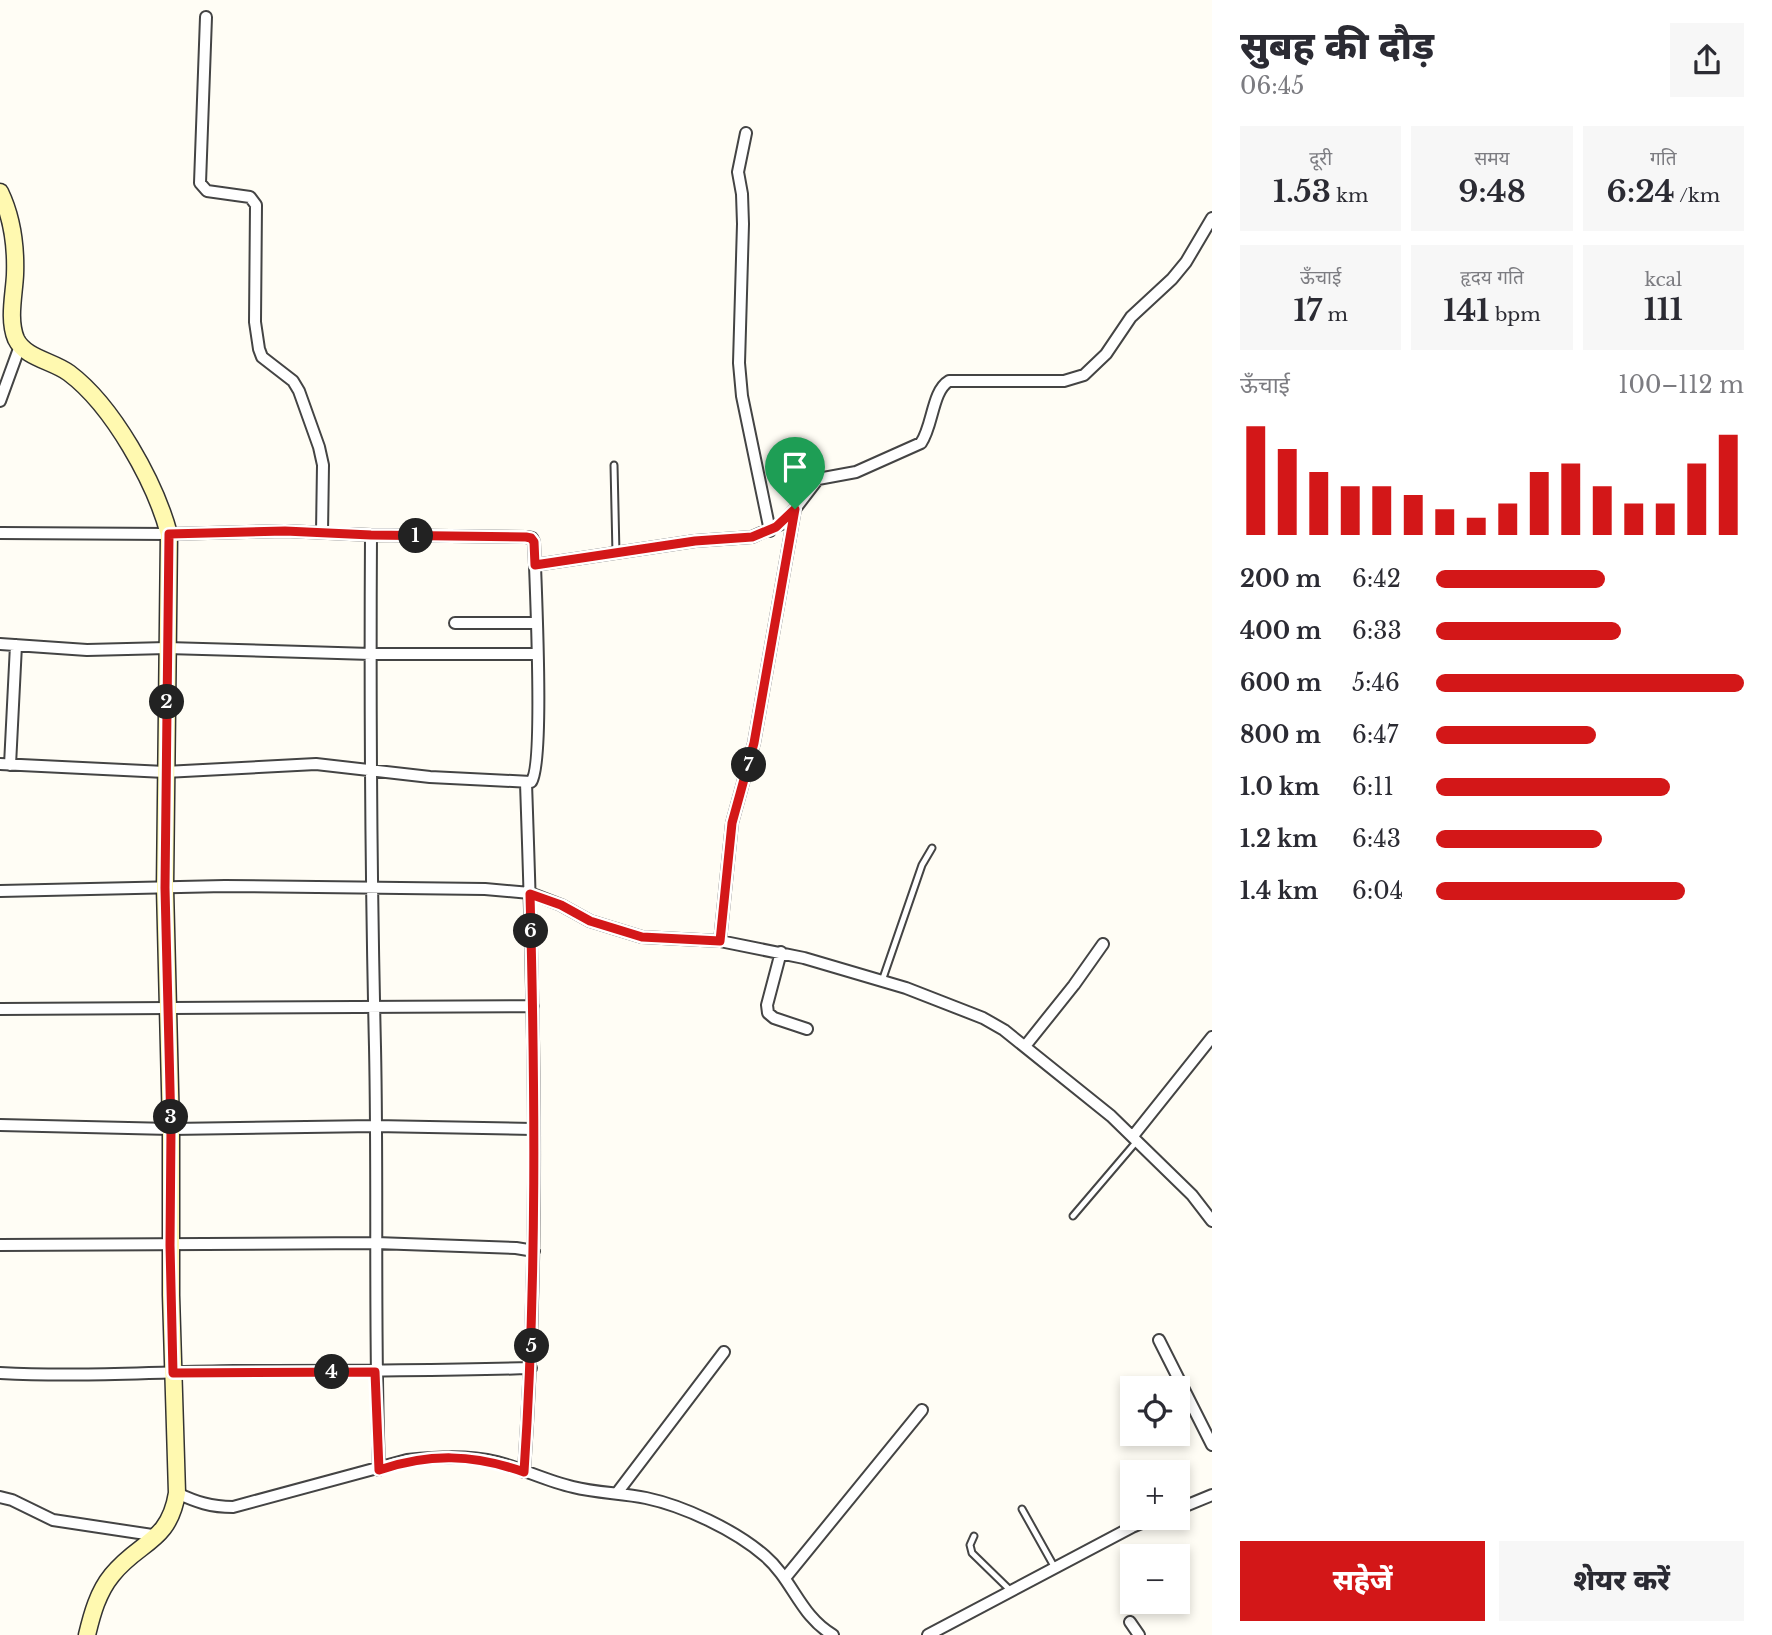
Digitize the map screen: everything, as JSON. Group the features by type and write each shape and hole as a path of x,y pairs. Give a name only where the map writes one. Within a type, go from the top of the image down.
{"main road":[{"path":"0,192 8,216 15,257 12,321 15,337 26,352 68,372 99,404 128,444 154,489 169,534 165,888 177,1493 170,1519 159,1536 112,1575 99,1597 87,1635"}],"street":[{"path":"206,17 200,183 207,191 250,197 256,205 256,322 259,349 262,357 293,381 311,425 323,466 322,532"},
{"path":"746,133 738,172 743,224 739,363 742,396 769,531"},
{"path":"535,565 695,541 744,539 769,531 781,524 818,479 856,472 921,443 928,435 940,388 949,382 1064,381 1084,375 1106,354 1131,317 1172,279 1186,262 1212,218"},
{"path":"0,401 20,346"},
{"path":"720,941 732,823 754,743 795,509"},
{"path":"0,533 322,532 531,538 534,542 537,654 536,772 533,779 526,783 316,764 165,772 5,764 12,716 16,645"},
{"path":"371,535 369,770 375,1126 375,1372 379,1470"},
{"path":"455,623 536,623"},
{"path":"0,644 87,650 167,648 371,654 537,654"},
{"path":"0,716 12,716"},
{"path":"524,1472 531,1368 534,1251 533,1006 526,783"},
{"path":"0,891 225,886 485,889 530,894 561,905 590,921 642,937 720,941 781,952 882,981 983,1018 1026,1045 1135,1138 1192,1195 1212,1221"},
{"path":"1026,1045 1103,944"},
{"path":"781,952 767,1005 768,1013 774,1018 807,1029"},
{"path":"0,1009 533,1006"},
{"path":"1135,1138 1212,1037"},
{"path":"0,1125 171,1129 375,1126 533,1129"},
{"path":"0,1245 376,1243 534,1251"},
{"path":"1159,1340 1212,1444"},
{"path":"617,1493 724,1352"},
{"path":"0,1373 62,1375 531,1368"},
{"path":"785,1578 922,1410"},
{"path":"177,1493 198,1503 233,1507 379,1470 407,1460 430,1457 484,1460 575,1488 667,1503 704,1520 765,1556 785,1578 817,1631 833,1635"},
{"path":"1190,1504 1212,1495"},
{"path":"0,1497 53,1520 159,1536"},
{"path":"928,1635 1126,1530"},
{"path":"1130,1622 1139,1635"}],"lane":[{"path":"614,465 615,554"},
{"path":"882,981 922,865 932,848"},
{"path":"1073,1216 1135,1138"},
{"path":"1022,1509 1055,1568"},
{"path":"974,1536 970,1545 972,1553 1012,1591"}],"route":[{"path":"795,509 754,743 732,823 720,941 642,937 590,921 561,905 530,894 534,1270 524,1472 497,1462 430,1457 407,1460 379,1470 375,1372 173,1373 165,888 169,534 285,531 526,537 534,542 535,565 695,541 744,539 776,527 795,509"}]}
